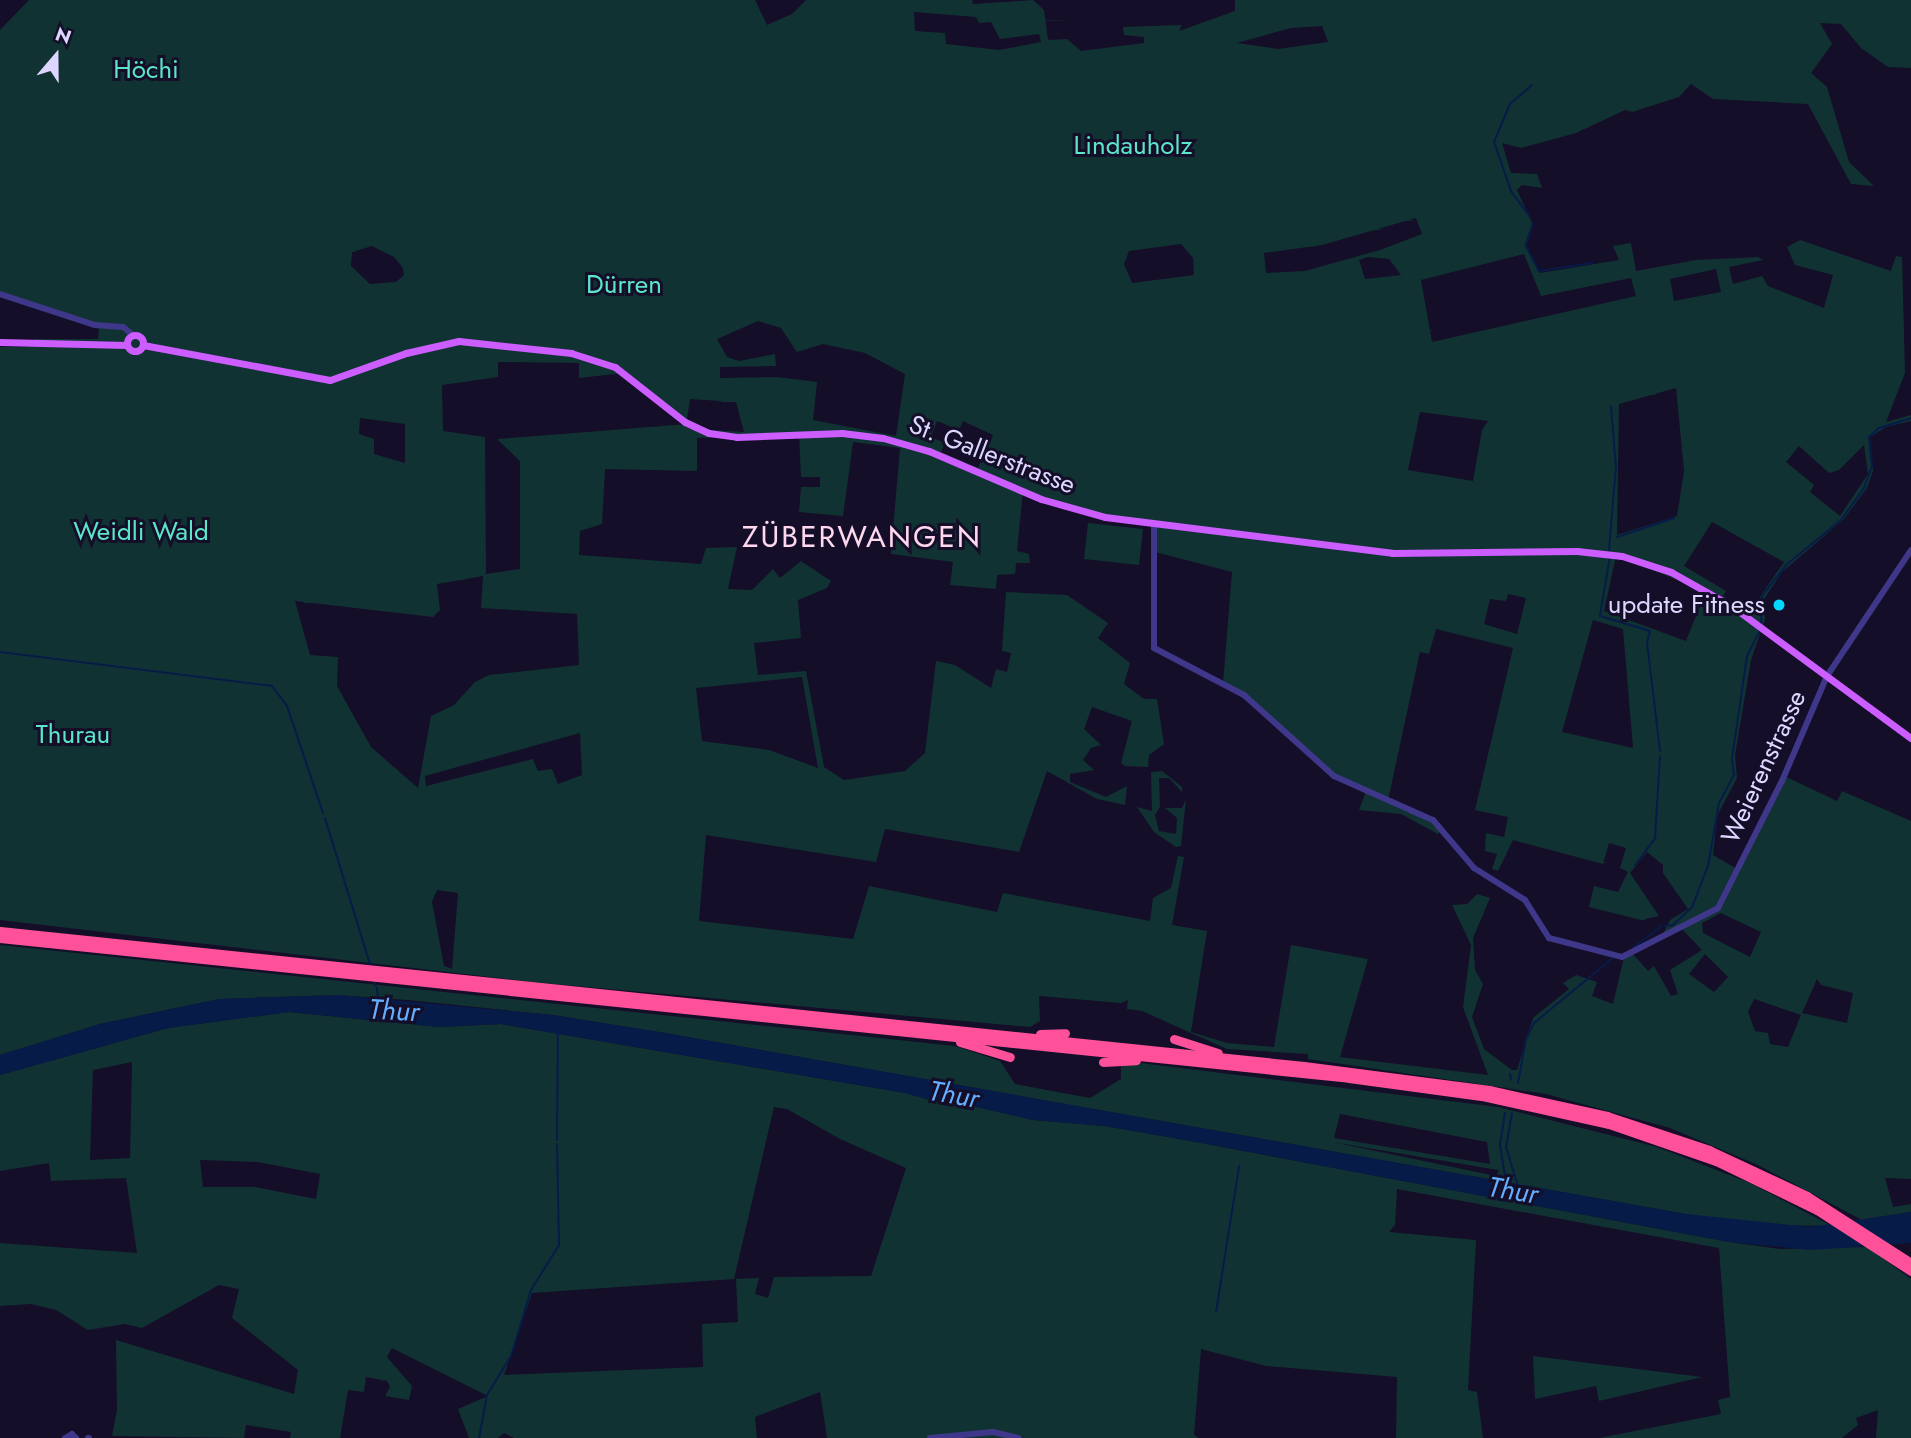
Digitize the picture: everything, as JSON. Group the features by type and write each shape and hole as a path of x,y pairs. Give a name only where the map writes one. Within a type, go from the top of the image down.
{"highway":[{"path":"0,931 910,1032 1479,1088 1607,1116 1729,1158 1829,1209 1909,1261"},
{"path":"0,938 1261,1061"},
{"path":"910,1032 1010,1057"},
{"path":"979,1032 1065,1032"},
{"path":"1174,1039 1301,1069 1470,1094 1588,1118 1696,1153 1817,1210 1911,1271"},
{"path":"1103,1062 1186,1061"}],"main road":[{"path":"0,342 127,345 133,335 140,337 143,345"},
{"name":"St. Gallerstrasse","path":"127,345 135,351 143,345 330,380 406,352 459,341 580,354 615,367 685,422 709,433 737,437 842,432 883,438 929,451 1055,503 1154,524 1392,553 1609,554 1680,576 1761,626 1828,673 1911,738"}],"street":[{"path":"0,294 95,325 123,327 133,335"},
{"name":"Weierenstrasse","path":"1154,524 1154,648 1244,695 1335,776 1433,820 1474,868 1525,900 1538,925 1553,940 1615,955 1714,912 1734,877 1828,673 1911,550"},
{"path":"930,1438 993,1432 1018,1438"},
{"path":"65,1438 72,1434 76,1438"}],"green space":[{"path":"29,0 755,0 767,25 792,14 806,0 972,0 973,4 1033,0 1044,10 1048,40 1067,39 1081,51 1144,43 1144,37 1124,35 1123,27 1182,25 1179,31 1235,11 1235,0 1911,0 1911,68 1888,67 1861,48 1841,24 1820,23 1832,44 1811,73 1827,87 1849,162 1874,186 1851,184 1808,104 1713,99 1691,84 1679,97 1632,112 1625,110 1576,133 1521,148 1502,143 1511,173 1537,174 1542,188 1522,185 1517,190 1532,223 1525,245 1540,273 1619,260 1613,246 1631,243 1636,271 1696,260 1758,257 1763,260 1729,267 1733,284 1762,276 1768,286 1824,308 1833,275 1795,265 1787,247 1800,240 1891,271 1896,256 1902,257 1905,373 1886,422 1911,415 1911,421 1886,427 1870,437 1873,471 1867,488 1844,519 1782,572 1764,599 1765,619 1751,660 1735,755 1737,778 1717,816 1713,855 1737,869 1784,776 1837,801 1842,791 1911,821 1911,1179 1885,1178 1893,1207 1911,1204 1911,1212 1862,1220 1758,1165 1670,1128 1546,1094 1308,1059 1308,1054 1227,1049 1142,1011 1127,1009 1128,1000 1121,1003 1039,996 1040,1021 1030,1027 533,982 0,920 0,347 26,347 35,339 98,339 99,329 0,297 0,30","holes":["914,12 976,17 979,23 991,22 1000,39 1039,34 1041,42 999,50 946,44 945,33 915,31","1322,26 1328,42 1278,49 1237,43 1291,28","1416,218 1422,234 1380,250 1305,271 1266,273 1264,253 1322,245","1181,244 1193,258 1194,275 1132,283 1124,264 1129,251","372,246 394,257 403,268 404,275 396,282 370,284 351,266 352,252","1524,254 1541,296 1631,278 1636,296 1432,342 1421,280","1368,257 1389,259 1401,275 1365,279 1359,260","1716,269 1721,292 1674,301 1670,279","758,321 781,328 797,352 823,344 865,353 905,374 896,436 813,420 817,382 777,377 720,378 720,367 776,366 775,354 739,361 727,357 717,339","498,362 579,363 579,378 624,373 688,424 497,439 520,461 520,569 486,574 485,437 443,431 442,385 498,377","1676,388 1684,471 1677,516 1617,535 1619,404","690,399 736,402 744,432 710,430 687,419","1420,412 1488,421 1482,430 1473,481 1408,470","360,418 405,424 405,463 374,454 374,439 359,434","937,421 959,430 963,421 993,435 978,468 941,452 945,443 931,437","799,434 801,477 820,477 820,487 801,487 799,512 843,516 853,442 900,448 891,554 953,562 950,585 996,589 997,575 1015,574 1016,563 1030,563 1029,554 1017,551 1023,491 1105,517 1154,524 1155,552 1232,572 1223,684 1257,705 1325,769 1366,791 1359,810 1401,814 1438,834 1443,829 1388,800 1420,652 1429,654 1436,629 1513,648 1475,810 1508,817 1504,837 1486,833 1485,851 1497,854 1492,869 1498,871 1513,840 1603,864 1609,843 1626,848 1620,868 1628,872 1618,892 1594,886 1589,907 1641,920 1659,916 1630,873 1647,852 1663,865 1663,873 1688,909 1670,920 1664,932 1681,928 1702,950 1670,970 1678,994 1671,996 1654,966 1648,971 1632,953 1624,957 1613,1004 1592,996 1597,982 1576,975 1563,983 1569,989 1533,1018 1517,1070 1512,1070 1484,1049 1472,1017 1483,984 1475,970 1473,938 1490,898 1477,894 1467,904 1452,905 1471,945 1463,1007 1488,1075 1340,1057 1368,959 1291,945 1274,1047 1227,1043 1191,1032 1207,931 1172,925 1184,857 1178,856 1171,888 1153,898 1150,921 1003,893 997,912 869,886 853,939 699,921 706,835 876,862 885,829 1019,852 1047,771 1097,799 1125,805 1127,786 1106,797 1070,782 1070,774 1094,770 1083,760 1091,748 1101,745 1084,729 1092,707 1132,721 1121,763 1125,766 1148,767 1149,755 1164,744 1157,699 1144,699 1124,684 1130,663 1098,638 1108,623 1067,595 1006,592 1002,651 1011,653 1007,672 996,669 991,688 955,665 936,661 925,753 905,771 844,780 824,767 806,671 758,675 754,643 801,638 798,600 827,588 831,581 801,561 780,578 773,569 752,590 728,589 737,547 706,548 701,564 579,555 580,531 602,524 605,469 697,471 697,438","1864,445 1868,474 1840,516 1810,492 1814,485 1786,462 1799,446 1829,473 1839,470","1712,522 1784,562 1749,613 1723,596 1726,591 1684,566","1616,556 1706,591 1686,641 1604,611","483,576 481,608 577,614 579,665 489,675 475,682 454,705 431,716 418,788 371,747 337,686 338,657 310,655 295,601 433,617 440,610 437,584","1508,594 1526,598 1517,634 1484,624 1490,599 1506,601","1593,620 1623,629 1633,748 1562,732","802,677 818,768 769,750 702,741 696,688","580,733 582,775 558,784 552,769 538,771 533,759 426,786 425,776","437,890 458,893 452,969 444,966 432,902","1721,913 1761,932 1750,957 1703,933 1702,923","1705,954 1728,977 1714,992 1689,974","1817,979 1821,985 1853,993 1847,1023 1802,1013","1754,999 1801,1015 1788,1047 1770,1044 1768,1033 1755,1031 1748,1012"]},
{"path":"1088,523 1143,529 1139,565 1084,559"},
{"path":"1162,771 1182,787 1182,792 1169,778 1159,778 1160,807 1155,815 1159,831 1176,834 1177,818 1165,808 1182,808 1186,799 1181,846 1176,847 1154,832 1137,807 1152,811 1151,772"},
{"path":"0,945 955,1046 1000,1061 1015,1084 1090,1098 1121,1079 1121,1064 1140,1063 1498,1107 1657,1147 1750,1183 1832,1226 1764,1225 1686,1214 665,1033 553,1015 407,1000 338,995 219,999 100,1024 0,1055","holes":["1340,1114 1487,1142 1490,1164 1334,1138","1332,1142 1498,1170 1499,1170 1496,1176"]},
{"path":"289,1012 440,1027 501,1024 905,1093 951,1106 963,1104 1033,1120 1105,1126 1185,1140 1729,1242 1780,1249 1867,1247 1911,1279 1911,1438 1876,1438 1878,1410 1856,1418 1858,1425 1842,1438 1599,1438 1721,1414 1718,1400 1730,1397 1719,1248 1397,1189 1395,1225 1389,1232 1476,1240 1468,1390 1477,1392 1483,1438 1396,1438 1397,1377 1266,1366 1201,1349 1194,1435 1199,1438 827,1438 820,1392 755,1417 757,1438 514,1438 504,1433 498,1438 469,1438 458,1409 488,1396 392,1348 387,1357 412,1386 409,1400 385,1396 390,1387 387,1381 366,1377 364,1392 348,1390 340,1438 290,1438 291,1432 246,1425 244,1438 112,1436 117,1410 116,1340 294,1394 298,1370 232,1318 239,1289 219,1285 142,1328 125,1324 88,1330 56,1310 31,1304 0,1306 0,1243 137,1253 126,1178 51,1181 49,1163 0,1171 0,1075 168,1028","holes":["132,1062 130,1158 90,1160 93,1070","774,1107 787,1109 840,1139 906,1168 871,1276 774,1277 768,1298 755,1294 759,1278 736,1279 738,1322 702,1324 703,1367 504,1375 532,1293 734,1279","200,1160 258,1162 320,1174 316,1199 255,1187 203,1187"]},
{"path":"1533,1356 1702,1377 1599,1401 1596,1386 1535,1399"}],"water":[{"name":"Thur","path":"338,995 553,1015 665,1033 1686,1214 1810,1227 1911,1212 1911,1243 1811,1250 1729,1242 1185,1140 1105,1126 1033,1120 963,1104 951,1106 905,1093 501,1024 440,1027 289,1012 168,1028 0,1075 0,1055 100,1024 219,999"}],"waterway":[{"path":"1530,217 1511,191 1494,142 1510,104 1532,85"},
{"path":"1533,223 1526,246 1539,271 1592,263"},
{"path":"1609,550 1616,467 1611,406"},
{"path":"1761,624 1762,596 1786,565 1841,520 1864,488 1872,466 1869,437 1879,428 1911,418"},
{"path":"1617,537 1674,518"},
{"path":"1610,556 1600,616 1650,631 1647,642 1660,751"},
{"path":"1665,926 1673,925 1692,907 1708,866 1719,803 1734,775 1732,758 1747,656 1760,630"},
{"path":"0,652 272,686 287,706 323,813"},
{"path":"1635,865 1655,838 1660,756"},
{"path":"325,818 370,964"},
{"path":"1634,947 1661,927"},
{"path":"1518,1083 1526,1039 1534,1023 1614,957"},
{"name":"Thur","path":"374,980 376,986"},
{"name":"Thur","path":"377,988 378,998"},
{"path":"557,1140 558,1033"},
{"path":"1510,1074 1511,1080"},
{"name":"Thur","path":"1505,1113 1500,1145 1506,1184"},
{"name":"Thur","path":"1512,1113 1506,1147 1517,1183"},
{"path":"479,1438 487,1395 511,1356 531,1290 559,1245 557,1144"},
{"path":"1216,1312 1239,1166"}],"place":[{"name":"update Fitness","path":"1779,605"}],"district":[{"name":"ZÜBERWANGEN","path":"862,537"}],"park label":[{"name":"Höchi","path":"146,70"},
{"name":"Lindauholz","path":"1133,146"},
{"name":"Dürren","path":"624,285"},
{"name":"Weidli Wald","path":"141,532"},
{"name":"Thurau","path":"73,735"}]}
